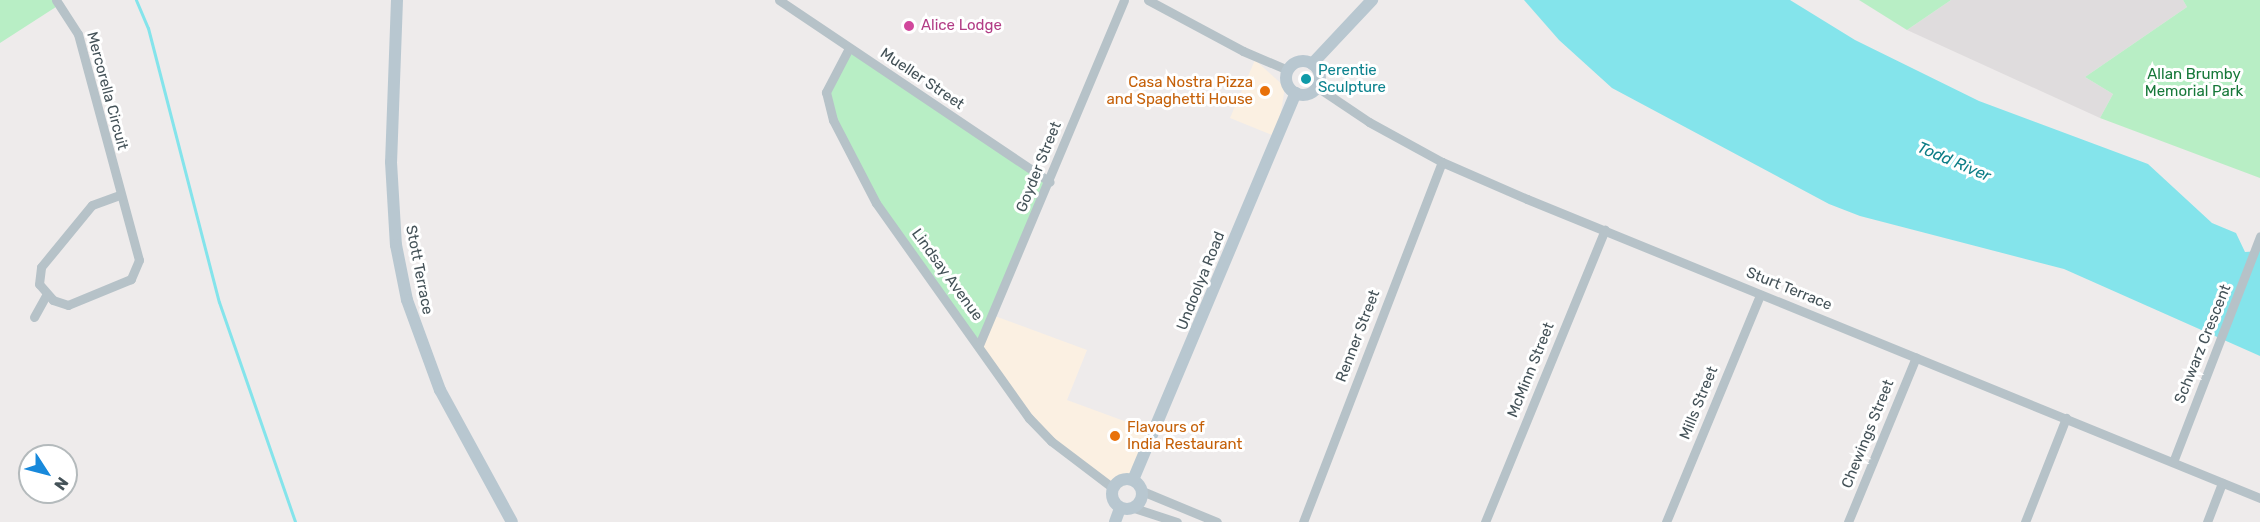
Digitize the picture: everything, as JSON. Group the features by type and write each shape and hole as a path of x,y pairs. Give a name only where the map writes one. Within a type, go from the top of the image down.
{"main road":[{"name":"Stott Terrace","path":"397,0 391,162 396,245 407,300 440,390 512,522"},
{"path":"1312,64 1372,0"},
{"path":"1296,62 1312,64 1320,77 1317,87 1310,94 1296,93 1286,81 1288,70 1296,62"},
{"name":"Undoolya Road","path":"1133,480 1296,93"},
{"path":"1123,479 1133,480 1142,491 1134,508 1120,508 1113,502 1113,488 1123,479"},
{"path":"1115,522 1120,508"}],"street":[{"name":"Mercorella Circuit","path":"46,295 68,305 131,279 139,260 78,34 56,0"},
{"name":"Mueller Street","path":"779,0 1050,182"},
{"name":"Goyder Street","path":"979,345 1050,182 1124,0"},
{"path":"1148,0 1232,46 1288,70"},
{"name":"Lindsay Avenue","path":"849,48 826,92 833,120 876,203 1029,418 1051,441 1113,488"},
{"name":"Sturt Terrace","path":"1317,87 1369,122 1442,162 1760,295 2260,498"},
{"name":"Renner Street","path":"1303,522 1442,162"},
{"path":"34,317 46,295 39,284 41,267 92,205 120,195"},
{"name":"McMinn Street","path":"1485,522 1605,230"},
{"name":"Schwarz Crescent","path":"2173,462 2260,236"},
{"name":"Mills Street","path":"1666,522 1760,295"},
{"name":"Chewings Street","path":"1848,522 1916,357"},
{"path":"2025,522 2066,418"},
{"path":"2207,522 2223,483"},
{"path":"1142,491 1217,522"},
{"path":"1134,508 1177,522"}],"shaded area":[{"path":"1951,0 2183,0 2187,7 2085,77 2113,94 2100,118 1907,30"},
{"path":"1255,60 1285,87 1277,137 1230,118"},
{"path":"992,315 1087,350 1067,400 1154,432 1128,482 1117,491 1051,441 979,345"}],"green space":[{"path":"0,0 56,0 59,5 0,43"},
{"path":"1859,0 1951,0 1907,30"},
{"name":"Allan Brumby Memorial Park","path":"2183,0 2260,0 2260,178 2100,118 2113,94 2085,77 2187,7"},
{"path":"849,48 1050,182 979,345 876,203 833,120 826,92"}],"water":[{"name":"Todd River","path":"1524,0 1790,0 1855,40 1979,101 2148,164 2212,223 2236,233 2245,252 2260,251 2260,356 2064,269 1860,216 1829,204 1612,88 1559,40"}],"waterway":[{"path":"136,0 148,28 219,302 295,522"}],"place":[{"name":"Alice Lodge","path":"909,26"},
{"name":"Perentie Sculpture","path":"1306,79"},
{"name":"Casa Nostra Pizza and Spaghetti House","path":"1265,91"},
{"name":"Flavours of India Restaurant","path":"1115,436"}]}
